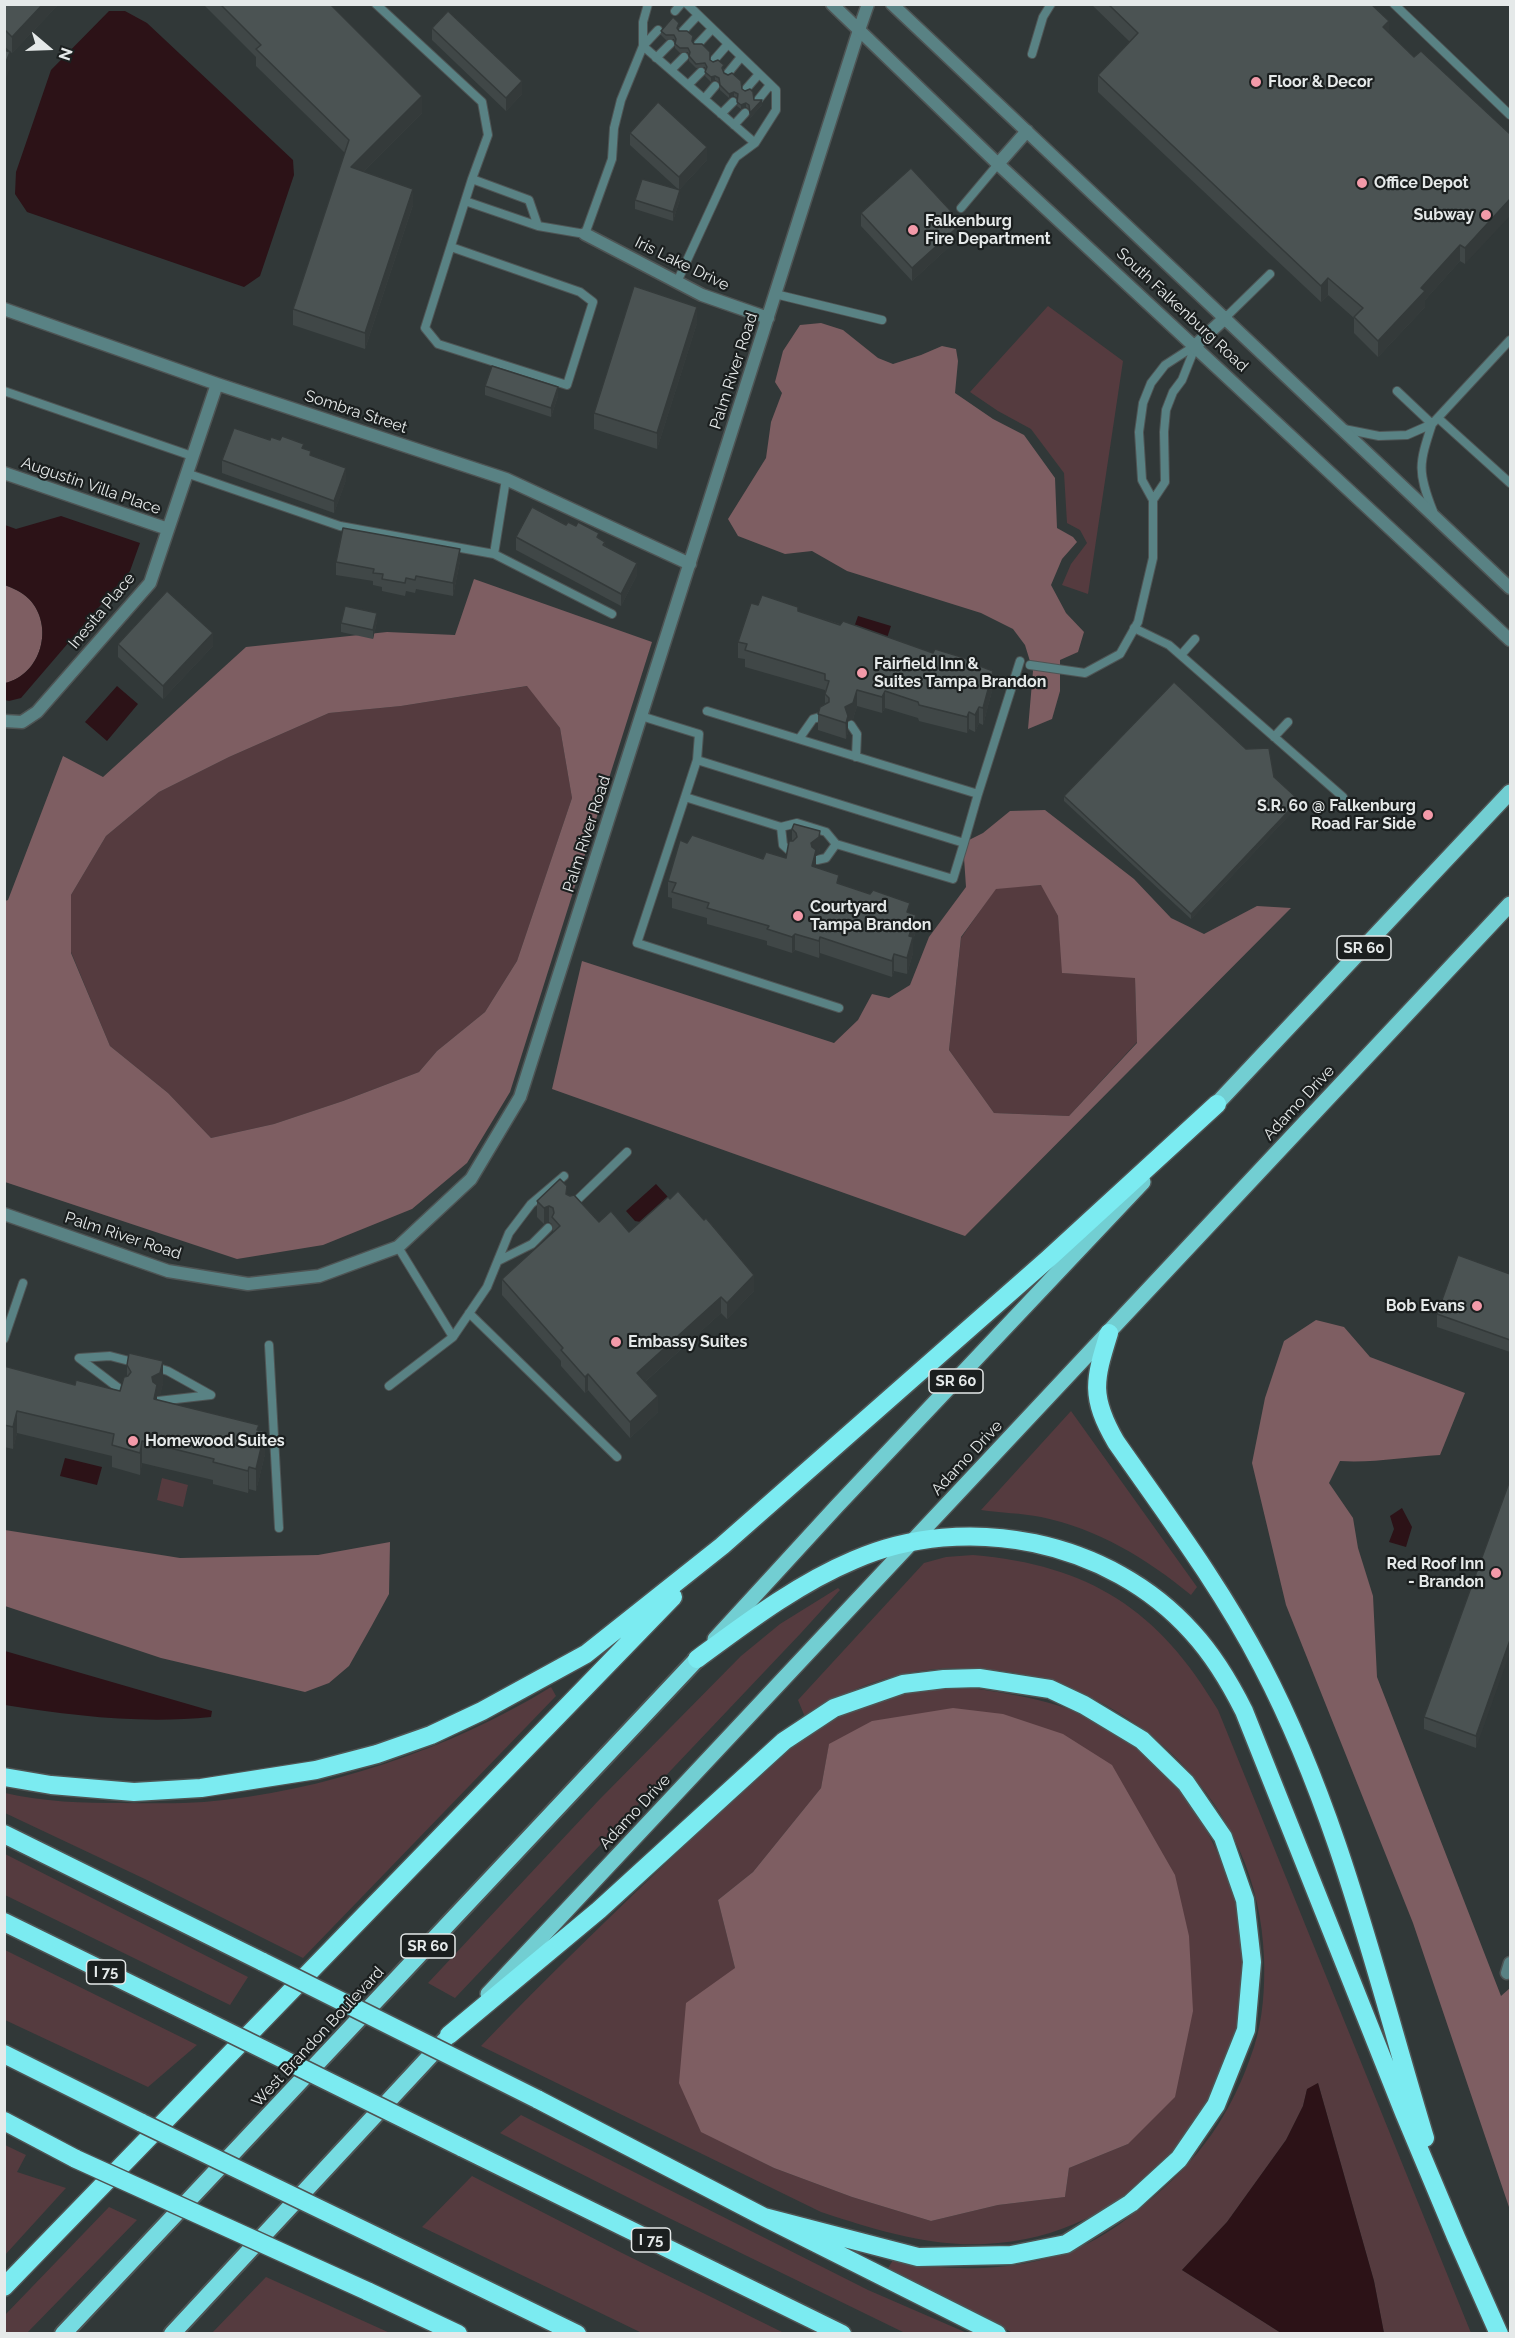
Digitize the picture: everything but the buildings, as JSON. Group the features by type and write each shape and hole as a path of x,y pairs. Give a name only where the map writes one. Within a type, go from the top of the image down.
{"highway":[{"path":"4,1778 51,1785 134,1792 201,1788 316,1770 377,1754 430,1735 482,1711 586,1654 722,1546 1048,1259 1217,1104"},
{"path":"1109,1333 1098,1381 1097,1400 1102,1418 1116,1442 1212,1579 1263,1667 1301,1750 1352,1894 1456,2237"},
{"path":"697,1659 746,1623 826,1573 855,1559 913,1541 978,1536 1018,1539 1080,1557 1106,1568 1149,1593 1191,1630 1212,1656 1229,1682 1257,1740 1404,2113 1499,2334"},
{"path":"4,2287 722,1546"},
{"name":"West Brandon Boulevard","path":"63,2334 697,1659"},
{"path":"172,2334 449,2036 599,1910 784,1741 834,1708 903,1684 979,1678 1050,1689 1084,1705 1142,1740 1186,1783 1223,1837 1245,1900 1252,1962 1246,2030 1216,2105 1179,2159 1131,2204 1066,2244 1011,2255 918,2257 764,2217"},
{"path":"4,1834 537,2098 764,2217 996,2334"},
{"name":"I 75","path":"4,1922 842,2334"},
{"path":"4,2054 578,2334"},
{"path":"4,2121 76,2159 458,2334"}],"main road":[{"name":"SR 60","path":"697,1659 845,1498 1510,792"},
{"name":"Adamo Drive","path":"449,2036 1510,904"}],"street":[{"name":"South Falkenburg Road","path":"832,4 998,164 1196,345 1510,640"},
{"name":"Palm River Road","path":"4,1214 168,1271 248,1284 319,1275 398,1247 471,1179 520,1097 868,4"},
{"name":"South Falkenburg Road","path":"892,4 1226,317 1510,588"},
{"path":"998,164 1027,131"},
{"name":"Iris Lake Drive","path":"585,234 720,302 768,318"},
{"name":"Sombra Street","path":"4,309 217,384 506,479 690,564"},
{"path":"1196,345 1226,317"},
{"name":"Inesita Place","path":"4,721 22,722 37,712 150,583 217,384"},
{"name":"Augustin Villa Place","path":"4,473 168,529"}],"lane":[{"path":"376,4 482,102 488,135 472,179 450,247 425,328 438,345 567,384 592,302 580,292 450,247"},
{"path":"648,4 643,22 643,46 755,143"},
{"path":"678,282 730,167 736,157 755,143 776,110 776,90 687,4"},
{"path":"1032,54 1043,17 1050,4"},
{"path":"1394,4 1510,115"},
{"path":"683,31 698,15"},
{"path":"698,45 712,29"},
{"path":"465,201 538,226 585,234 612,159 614,128 621,100 643,46 658,30"},
{"path":"656,58 670,44"},
{"path":"714,60 728,44"},
{"path":"671,70 684,57"},
{"path":"728,73 741,57"},
{"path":"688,85 701,72"},
{"path":"746,89 759,74"},
{"path":"758,100 770,85"},
{"path":"704,99 715,86"},
{"path":"721,114 733,102"},
{"path":"734,125 745,113"},
{"path":"961,208 998,164"},
{"path":"472,179 529,200 538,226"},
{"path":"1226,317 1270,274"},
{"path":"775,294 882,320"},
{"path":"1343,429 1379,436 1407,435 1435,421 1510,340"},
{"path":"1030,665 1085,673 1120,654 1138,622 1153,558 1153,500 1142,480 1139,432 1143,403 1151,383 1165,365 1196,345"},
{"path":"1153,500 1165,482 1166,410 1173,392 1182,380 1196,345"},
{"path":"4,391 192,456"},
{"path":"1397,391 1510,483"},
{"path":"1434,516 1421,482 1422,456 1435,421"},
{"path":"186,473 340,526 494,554 612,614"},
{"path":"494,554 506,479"},
{"path":"1134,628 1169,645 1343,797"},
{"path":"1181,655 1195,639"},
{"path":"685,797 781,827 797,823 826,832 836,844 953,879 1020,661"},
{"path":"707,711 978,794"},
{"path":"641,716 699,734 697,760 638,943 839,1008"},
{"path":"799,739 813,719 823,716"},
{"path":"1274,737 1288,722"},
{"path":"851,725 857,734 856,757"},
{"path":"697,760 964,843"},
{"path":"781,827 783,845 791,852"},
{"path":"817,860 826,858 836,844"},
{"path":"571,1206 627,1152"},
{"path":"389,1386 453,1338 487,1287 509,1233 531,1204 564,1176"},
{"path":"498,1261 531,1244 548,1228"},
{"path":"398,1247 453,1338"},
{"path":"4,1338 23,1283"},
{"path":"469,1313 617,1457"},
{"path":"269,1345 279,1528"},
{"path":"125,1393 79,1358 110,1356 168,1371 211,1395 158,1401"}],"shaded area":[{"path":"109,11 125,11 147,23 293,160 294,175 260,276 244,287 27,212 15,194 16,172 51,70"},
{"path":"1048,306 1123,361 1088,594 1062,585 1071,564 1087,543 1080,530 1067,523 1064,473 1031,429 970,392"},
{"path":"821,323 843,330 878,358 893,364 942,346 956,349 958,361 955,393 993,419 1024,435 1055,478 1057,528 1073,537 1077,542 1062,559 1051,585 1066,613 1084,632 1078,652 1060,660 1060,691 1052,719 1028,729 1033,671 1025,645 1013,629 981,613 847,571 812,551 785,554 738,536 728,519 766,458 771,422 782,393 775,382 783,351 800,325"},
{"path":"61,516 140,543 130,571 21,698 5,700 5,683 28,670 40,648 42,635 37,610 29,599 5,585 5,525 16,529"},
{"path":"474,579 652,642 510,1092 467,1163 412,1209 323,1245 237,1259 5,1182 5,901 8,900 63,756 103,777 246,647 387,632 455,635","holes":["527,686 560,728 572,798 517,961 485,1012 437,1051 419,1072 274,1124 211,1138 168,1093 110,1046 71,953 71,895 106,836 159,792 229,757 329,713 401,706"]},
{"path":"4,585 17,590 29,599 37,610 42,635 40,648 28,670 5,683"},
{"path":"858,616 891,626 886,641 853,630"},
{"path":"117,686 138,704 107,741 85,722"},
{"path":"528,686 560,728 572,798 517,961 485,1012 437,1051 419,1072 274,1124 211,1138 168,1093 110,1046 71,952 71,895 106,836 159,792 229,757 329,713 401,706"},
{"path":"1045,810 1134,879 1171,918 1204,934 1257,906 1291,908 965,1236 552,1089 582,961 834,1043 858,1020 872,994 889,998 910,985 929,937 966,887 963,843 983,833 1010,811","holes":["1041,885 1058,916 1062,973 1135,978 1137,1043 1069,1116 994,1113 949,1050 961,937 996,889"]},
{"path":"1042,885 1058,916 1063,973 1135,977 1137,1042 1069,1116 994,1113 949,1050 961,938 996,888"},
{"path":"656,1184 668,1197 641,1222 635,1221 626,1211"},
{"path":"1316,1320 1344,1327 1370,1357 1465,1393 1440,1455 1377,1461 1340,1461 1329,1483 1353,1518 1358,1548 1373,1596 1377,1677 1501,1996 1510,1988 1510,2210 1413,1923 1286,1605 1252,1463 1265,1398 1284,1341"},
{"path":"1071,1411 1197,1587 1191,1595 1139,1557 1102,1537 1041,1517 981,1510"},
{"path":"65,1458 102,1467 97,1485 60,1476"},
{"path":"162,1478 188,1485 183,1507 157,1500"},
{"path":"1402,1508 1412,1527 1406,1547 1389,1542 1394,1529 1390,1516"},
{"path":"5,1530 180,1558 318,1555 390,1542 389,1594 349,1666 329,1683 305,1692 161,1658 5,1606"},
{"path":"973,1555 1015,1560 1052,1569 1086,1582 1117,1599 1145,1620 1171,1645 1195,1675 1218,1710 1471,2333 1384,2333 1374,2281 1318,2083 1307,2090 1303,2106 1286,2140 1227,2222 1182,2270 1281,2333 1013,2333 887,2270 893,2260 939,2267 1011,2266 1058,2255 1080,2247 1121,2223 1181,2171 1211,2135 1224,2115 1254,2047 1263,2003 1264,1958 1257,1902 1240,1850 1214,1803 1179,1761 1138,1726 1091,1698 1040,1679 985,1669 960,1668 913,1672 891,1677 847,1693 805,1717 798,1700 924,1563 946,1557"},
{"path":"838,1588 840,1590 801,1633 455,1998 428,1983 599,1800 741,1656 780,1624"},
{"path":"5,1651 212,1711 211,1717 159,1720 108,1718 5,1705"},
{"path":"551,1687 556,1696 303,1958 147,1880 5,1813 5,1793 93,1803 173,1803 249,1797 294,1789 339,1778 428,1748 471,1730"},
{"path":"970,1688 1048,1702 1103,1724 1120,1735 1161,1769 1187,1799 1200,1818 1231,1886 1238,1910 1244,1955 1237,2021 1229,2058 1220,2083 1205,2110 1169,2155 1130,2191 1086,2219 1062,2229 1012,2242 943,2243 901,2236 821,2212 481,2046 556,1969 754,1778 791,1746 829,1720 861,1705 897,1695","holes":["829,1745 1128,2144 1069,2168 1065,2197 998,2205 931,2221 852,2197 774,2168 701,2131 735,1968 718,1900 753,1872 821,1788"]},
{"path":"953,1708 1003,1714 1063,1734 1112,1765 1175,1875 1189,1936 1193,2011 1175,2097 1128,2144 1069,2168 1065,2197 998,2205 931,2221 852,2197 774,2168 701,2132 679,2083 686,2003 735,1968 718,1900 753,1872 821,1788 829,1744 872,1721"},
{"path":"5,1854 248,1977 230,2005 5,1895"},
{"path":"5,1950 197,2045 148,2087 5,2020"},
{"path":"1318,2083 1374,2281 1384,2333 1281,2333 1182,2270 1227,2222 1286,2140 1303,2106 1307,2089"},
{"path":"521,2115 868,2290 967,2333 905,2333 500,2133"},
{"path":"5,2145 26,2155 17,2172 66,2188 5,2255"},
{"path":"472,2176 784,2333 642,2333 422,2227"},
{"path":"109,2207 137,2220 27,2333 5,2333 5,2315"},
{"path":"266,2277 390,2333 212,2333"}],"place":[{"name":"Floor & Decor","path":"1256,82"},
{"name":"Office Depot","path":"1362,183"},
{"name":"Subway","path":"1486,215"},
{"name":"Falkenburg Fire Department","path":"913,230"},
{"name":"Fairfield Inn & Suites Tampa Brandon","path":"862,673"},
{"name":"S.R. 60 @ Falkenburg Road Far Side","path":"1428,815"},
{"name":"Courtyard Tampa Brandon","path":"798,916"},
{"name":"Bob Evans","path":"1477,1306"},
{"name":"Embassy Suites","path":"616,1342"},
{"name":"Homewood Suites","path":"133,1441"},
{"name":"Red Roof Inn - Brandon","path":"1496,1573"}]}
